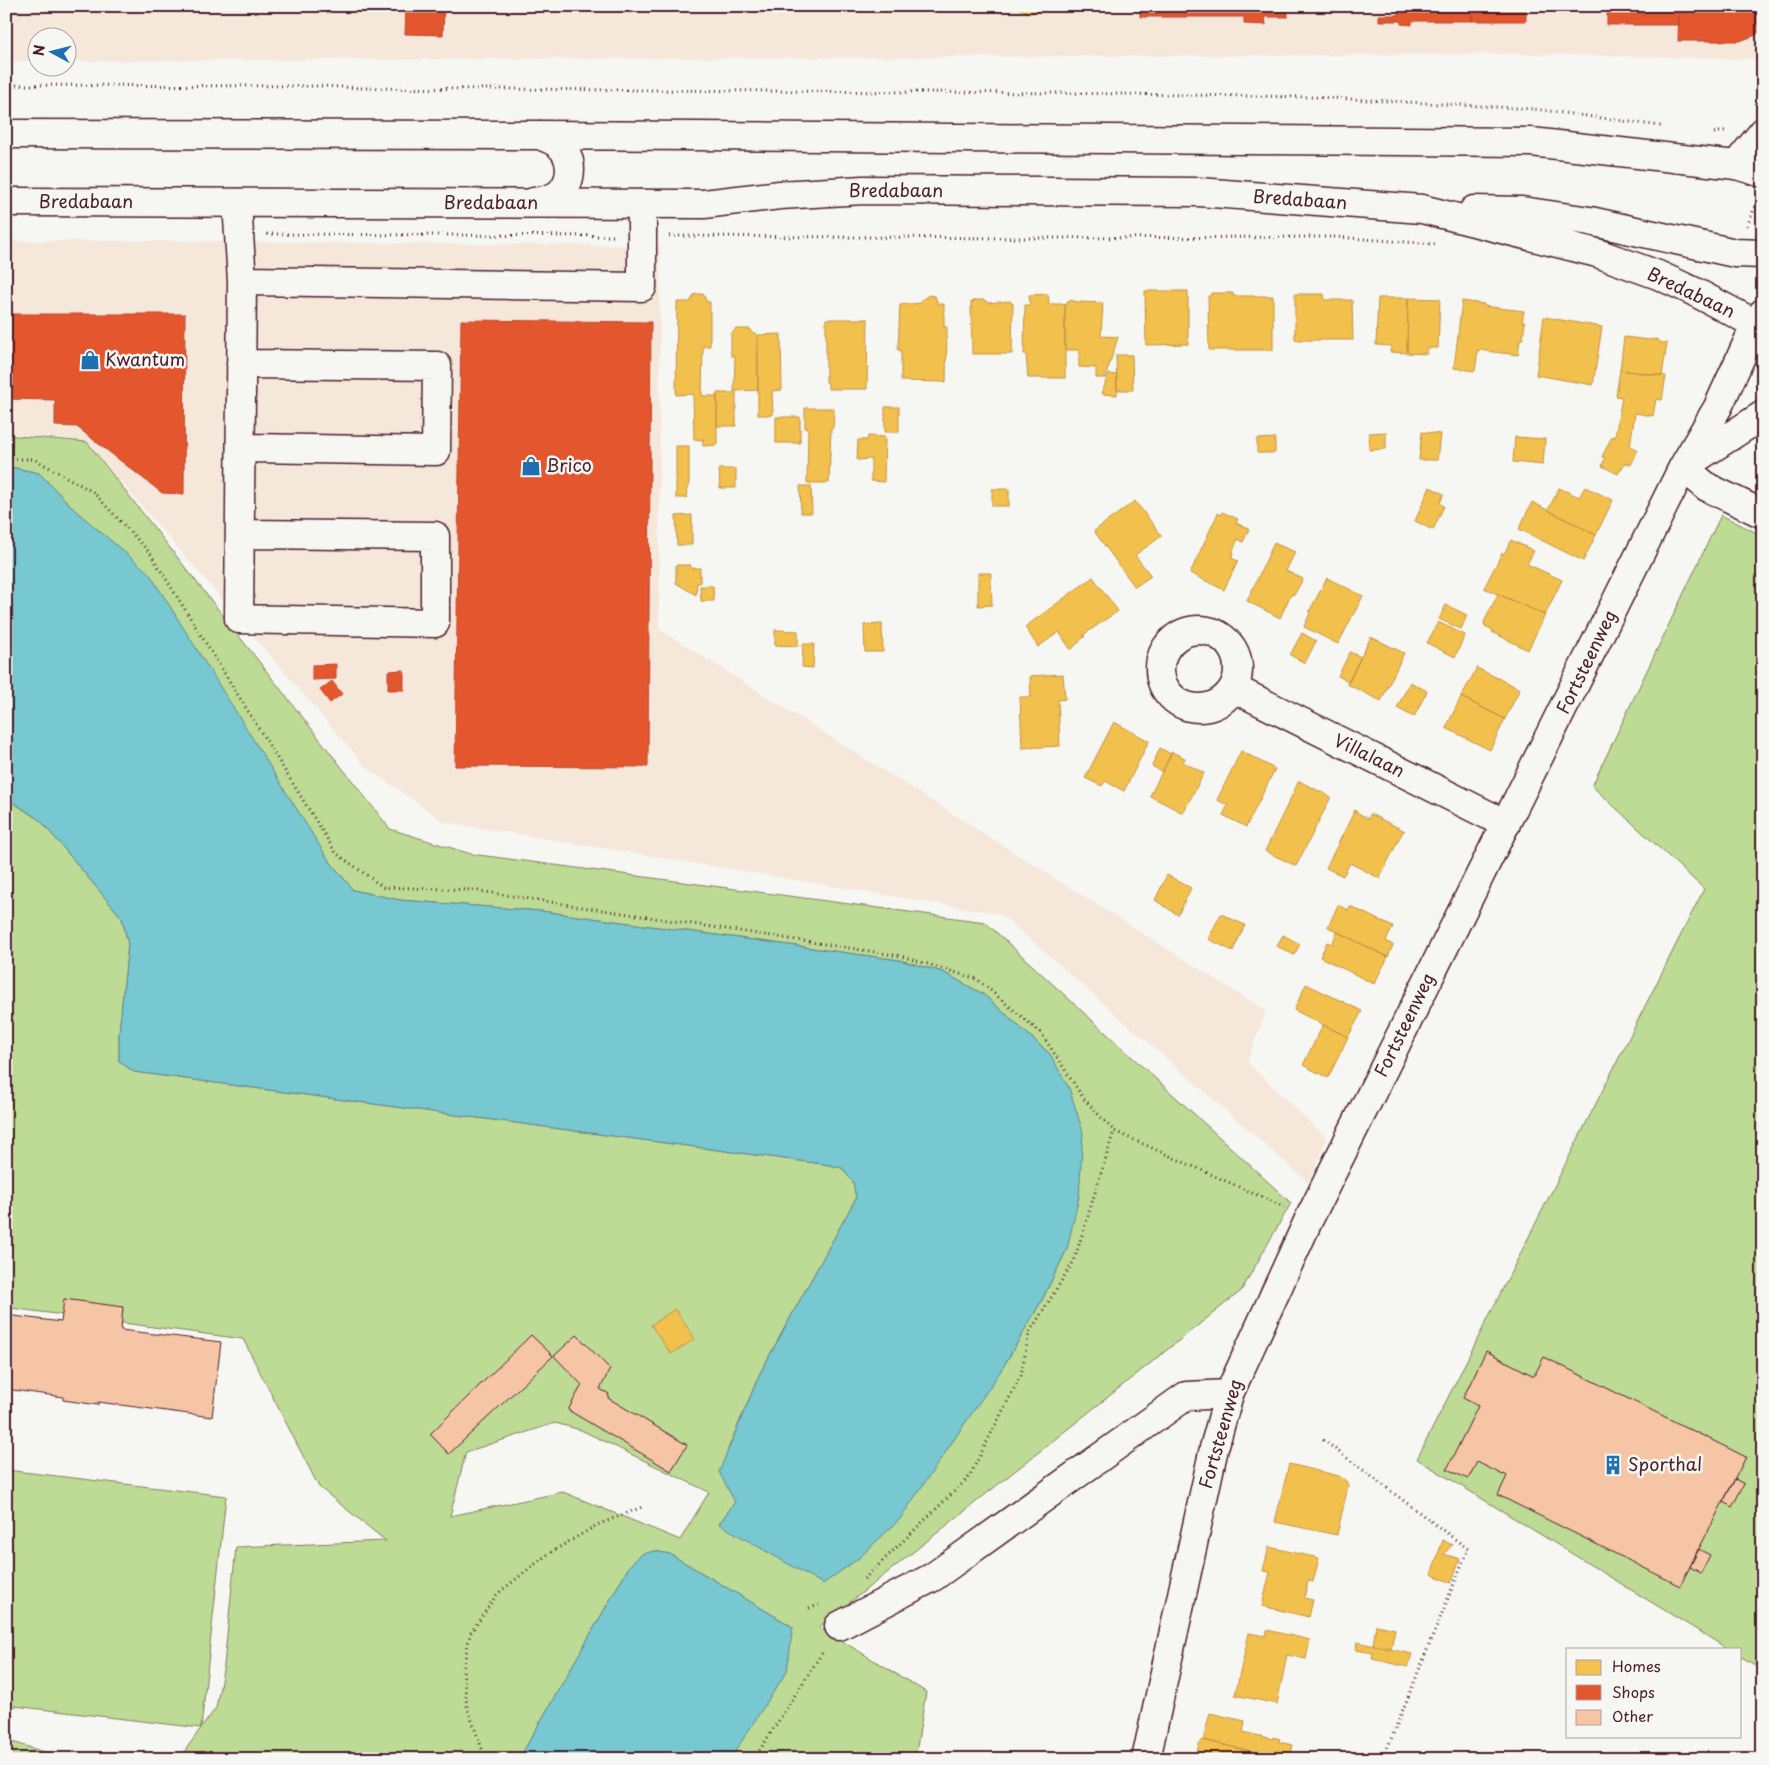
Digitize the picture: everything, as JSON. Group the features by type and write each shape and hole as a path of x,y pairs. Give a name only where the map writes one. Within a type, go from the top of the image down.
{"main road":[{"path":"1736,165 1763,132"},
{"path":"6,134 540,135 1531,142 1736,165 1763,173"},
{"path":"528,204 547,200 560,194 568,181 571,170 568,155 557,143 540,135"},
{"name":"Bredabaan","path":"6,202 704,204 780,194 872,190 1199,192 1422,209 1597,253 1658,275 1760,322"},
{"path":"237,202 242,281 239,619 436,623 435,536 240,534"},
{"path":"242,281 642,287 642,204"},
{"path":"1422,209 1522,210 1590,221 1735,253 1763,254"},
{"path":"1735,253 1763,245"},
{"name":"Fortsteenweg","path":"1146,1759 1214,1448 1229,1394 1309,1218 1683,467 1718,407 1760,322"},
{"path":"241,364 437,366 436,451 241,448"},
{"path":"1763,415 1683,467 1707,487 1763,514"},
{"name":"Villalaan","path":"1233,688 1506,824"},
{"path":"834,1614 933,1577 1186,1396 1229,1394"}],"path":[{"path":"6,86 321,86 362,88 1057,92 1304,97 1534,109 1664,126"},
{"path":"1713,133 1730,130"},
{"path":"239,234 1020,238 1336,237 1418,241 1444,245"},
{"path":"6,459 34,459 93,492 150,553 336,853 383,887 473,890 902,956 977,979 1041,1033 1084,1098 1114,1131 1309,1218"},
{"path":"860,1583 969,1478 1022,1375 1029,1333 1074,1260 1114,1131"},
{"path":"1323,1440 1468,1549 1383,1759"},
{"path":"482,1759 482,1749 467,1707 463,1669 470,1634 497,1594 548,1554 597,1525 642,1507"},
{"path":"754,1759 834,1614 810,1608"}],"shaded area":[{"path":"6,6 1763,6 1763,59 1522,54 78,61 78,28 28,28 28,61 6,61"},
{"path":"6,241 660,246 659,629 1266,1011 1247,1062 1327,1139 1309,1183 1001,914 444,822 365,766 86,441 6,433"}],"green space":[{"path":"6,435 87,442 390,829 471,854 985,922 1291,1203 1241,1291 819,1627 926,1692 915,1759 730,1759 737,1748 793,1627 670,1554 654,1551 630,1565 519,1759 179,1759 216,1708 224,1665 236,1547 386,1541 319,1487 243,1339 6,1306 6,801 12,802 41,821 122,918 128,944 119,1033 119,1061 134,1072 842,1168 853,1182 856,1198 760,1373 728,1449 735,1502 719,1524 1002,1369 1042,1300 1067,1249 1050,1054 983,994 943,972 899,960 541,911 400,900 353,890 328,859 76,511 39,473 6,466","holes":["555,1423 581,1430 709,1492 680,1540 563,1492 450,1516 466,1452"]},
{"path":"1721,515 1763,536 1763,1670 1742,1657 1742,1648 1726,1648 1417,1459 1704,889 1592,786"},
{"path":"6,1470 226,1496 201,1728 6,1705"},
{"path":"6,1740 51,1754 57,1759 6,1759"}],"water":[{"path":"6,466 39,473 76,511 149,573 328,859 353,890 400,900 541,911 899,960 943,972 983,994 1050,1054 1069,1088 1083,1132 1079,1197 1067,1249 1042,1300 1002,1369 900,1519 859,1558 823,1584 719,1524 735,1502 719,1472 760,1373 856,1198 853,1182 842,1168 134,1072 119,1061 119,1033 128,944 122,918 41,821 13,802 6,801"},
{"path":"654,1551 670,1554 793,1627 787,1671 730,1759 519,1759 630,1565 642,1554"}],"building: Homes":[{"path":"1013,6 1045,6 1038,12 1029,13"},
{"path":"1145,291 1188,291 1188,344 1146,345"},
{"path":"1211,293 1233,293 1233,296 1273,296 1273,350 1209,350 1208,296 1211,296"},
{"path":"695,294 703,294 707,302 710,302 710,346 703,346 702,396 717,396 717,445 703,446 703,438 702,440 694,439 693,394 676,395 677,302 690,302"},
{"path":"1048,294 1049,304 1065,304 1065,378 1028,378 1026,354 1024,354 1025,305 1030,305 1029,295"},
{"path":"1295,294 1324,294 1325,300 1352,300 1353,340 1295,340"},
{"path":"929,295 935,296 938,304 944,304 944,327 947,327 946,382 901,381 901,350 898,350 900,305 921,303 921,300"},
{"path":"1378,298 1408,298 1407,353 1390,352 1391,346 1376,345"},
{"path":"1408,298 1440,299 1438,348 1427,348 1427,354 1407,353"},
{"path":"984,300 988,303 1010,301 1013,304 1012,354 972,354 971,302"},
{"path":"1069,300 1103,303 1101,336 1118,337 1105,378 1096,378 1096,368 1079,367 1079,350 1065,350 1065,304"},
{"path":"1462,301 1484,304 1483,306 1524,311 1522,322 1525,322 1523,339 1520,339 1518,355 1478,350 1475,371 1454,368"},
{"path":"1544,317 1602,327 1593,385 1536,375"},
{"path":"826,319 868,319 867,389 828,389 828,383 826,382"},
{"path":"736,329 750,329 757,334 758,390 736,391 736,426 717,426 717,393 734,393 735,356 731,356 731,334"},
{"path":"781,334 782,390 772,391 773,415 758,415 758,335"},
{"path":"1624,337 1656,339 1662,343 1667,343 1662,376 1620,370"},
{"path":"1116,355 1132,355 1133,390 1117,390"},
{"path":"1620,370 1666,376 1662,400 1656,399 1653,416 1635,413 1630,446 1638,450 1631,465 1625,463 1618,474 1602,466 1605,458 1602,457 1612,436 1615,437 1622,397 1616,396"},
{"path":"1108,374 1117,375 1117,395 1102,394"},
{"path":"885,407 899,407 899,432 885,432"},
{"path":"805,408 834,408 833,428 831,428 829,483 807,483 808,428 805,428"},
{"path":"776,417 800,417 800,443 776,443"},
{"path":"1386,432 1386,449 1369,450 1369,433"},
{"path":"1422,432 1440,434 1437,460 1419,460"},
{"path":"868,436 885,437 884,482 871,481 871,459 857,460 858,440 867,440"},
{"path":"1515,437 1545,439 1543,465 1513,462"},
{"path":"1275,438 1275,453 1257,453 1257,439"},
{"path":"676,446 689,446 689,487 687,487 687,498 676,498"},
{"path":"719,469 736,469 736,488 720,488"},
{"path":"800,486 811,486 812,513 801,513"},
{"path":"1430,487 1444,494 1440,503 1444,506 1433,530 1415,521"},
{"path":"1585,487 1613,500 1596,535 1548,510 1559,488 1579,497"},
{"path":"992,489 1009,489 1009,506 992,506"},
{"path":"1135,501 1162,536 1135,555 1151,576 1135,587 1094,531"},
{"path":"1532,502 1596,535 1583,561 1519,529"},
{"path":"1222,512 1238,519 1236,523 1249,529 1243,542 1238,539 1232,552 1234,552 1231,558 1238,561 1224,590 1190,573 1218,513 1221,515"},
{"path":"692,515 692,545 677,545 676,516"},
{"path":"1511,540 1534,551 1527,564 1562,580 1545,615 1484,588"},
{"path":"1274,543 1295,552 1286,571 1303,579 1294,595 1291,594 1280,618 1247,601"},
{"path":"676,565 691,565 690,568 700,568 700,583 697,583 696,595 676,583"},
{"path":"978,573 991,573 992,605 978,606"},
{"path":"1093,577 1118,611 1083,635 1085,636 1071,650 1059,632 1038,647 1025,627"},
{"path":"1327,578 1363,596 1338,644 1304,627 1309,612"},
{"path":"700,586 713,586 714,601 701,601"},
{"path":"1498,594 1545,615 1528,650 1492,632 1493,630 1485,626 1484,622"},
{"path":"1446,605 1467,615 1461,629 1439,619"},
{"path":"1438,622 1465,635 1455,657 1427,643"},
{"path":"882,624 883,652 865,652 864,625"},
{"path":"775,630 798,631 798,646 775,645"},
{"path":"1302,633 1316,641 1305,663 1290,655"},
{"path":"1371,637 1404,653 1381,701 1347,684"},
{"path":"803,644 814,644 813,668 802,667"},
{"path":"1350,652 1361,657 1349,682 1338,676"},
{"path":"1477,668 1520,689 1505,719 1461,697"},
{"path":"1063,674 1065,699 1058,700 1060,746 1022,748 1020,697 1031,697 1030,676"},
{"path":"1410,682 1427,691 1414,717 1397,708"},
{"path":"1461,697 1505,719 1490,750 1446,728"},
{"path":"1114,722 1149,741 1124,791 1105,781 1102,786 1085,778"},
{"path":"1160,748 1171,754 1162,772 1152,766"},
{"path":"1241,751 1275,769 1246,827 1223,815 1228,805 1217,800"},
{"path":"1172,752 1185,758 1183,762 1204,773 1183,813 1150,796"},
{"path":"1299,781 1331,797 1296,866 1265,851"},
{"path":"1355,810 1369,819 1370,814 1405,831 1403,831 1380,877 1381,879 1350,863 1343,876 1326,868"},
{"path":"1167,875 1191,888 1178,915 1155,900"},
{"path":"1338,905 1348,910 1350,906 1393,927 1386,941 1393,945 1388,957 1328,927"},
{"path":"1221,914 1245,925 1233,951 1208,939"},
{"path":"1337,932 1388,957 1374,984 1320,957 1327,942 1332,944"},
{"path":"1283,935 1300,944 1294,955 1277,946"},
{"path":"1306,984 1362,1011 1348,1037 1294,1010"},
{"path":"1323,1025 1348,1037 1328,1078 1303,1065"},
{"path":"675,1309 695,1339 671,1354 651,1325"},
{"path":"1289,1464 1339,1476 1346,1481 1348,1486 1337,1535 1275,1522"},
{"path":"1443,1540 1452,1545 1444,1554 1460,1559 1451,1583 1431,1574"},
{"path":"1269,1547 1319,1558 1313,1582 1308,1581 1304,1598 1313,1600 1309,1617 1262,1606 1270,1572 1263,1571"},
{"path":"1376,1625 1395,1629 1391,1648 1373,1645"},
{"path":"1267,1630 1310,1640 1306,1659 1287,1655 1277,1704 1235,1695 1249,1633 1266,1636"},
{"path":"1357,1642 1412,1654 1408,1667 1372,1659 1373,1653 1356,1650"},
{"path":"1210,1713 1245,1721 1243,1732 1273,1739 1273,1737 1280,1739 1279,1742 1293,1745 1291,1753 1300,1755 1299,1759 1284,1759 1203,1740"},
{"path":"1203,1740 1275,1757 1275,1759 1199,1759 1200,1755 1197,1752 1199,1744"}],"building: Shops":[{"path":"406,6 444,6 443,35 405,34"},
{"path":"1140,6 1288,6 1288,17 1265,17 1266,25 1244,24 1244,17 1140,17"},
{"path":"1398,6 1472,6 1472,21 1412,21 1412,25 1401,24 1401,21 1379,21 1379,15 1398,15"},
{"path":"1472,6 1526,6 1526,21 1472,21"},
{"path":"1607,6 1679,6 1679,25 1607,25"},
{"path":"1679,6 1763,6 1763,28 1756,35 1740,41 1678,41"},
{"path":"6,314 185,314 184,494 162,493 77,427 55,426 55,400 6,399"},
{"path":"461,320 651,322 648,767 455,766"},
{"path":"336,664 336,679 312,680 312,665"},
{"path":"404,670 404,690 388,690 388,671"},
{"path":"332,681 342,694 330,703 320,690"}],"building: Other":[{"path":"64,1299 123,1307 121,1330 221,1342 212,1417 98,1402 98,1405 63,1400 63,1397 6,1389 6,1315 61,1322"},
{"path":"531,1335 553,1356 449,1454 430,1434"},
{"path":"577,1335 610,1369 600,1389 609,1394 608,1398 687,1445 671,1471 568,1410 582,1385 554,1356"},
{"name":"Sporthal","path":"1486,1351 1534,1376 1544,1357 1746,1457 1680,1586 1498,1495 1507,1476 1504,1474 1477,1462 1468,1479 1447,1469 1478,1406 1463,1398"},
{"path":"1735,1479 1744,1484 1732,1507 1723,1502"},
{"path":"1698,1549 1710,1555 1701,1573 1690,1567"}],"place":[{"name":"Kwantum","path":"90,360"},
{"name":"Brico","path":"531,466"},
{"name":"Sporthal","path":"1613,1465"}]}
